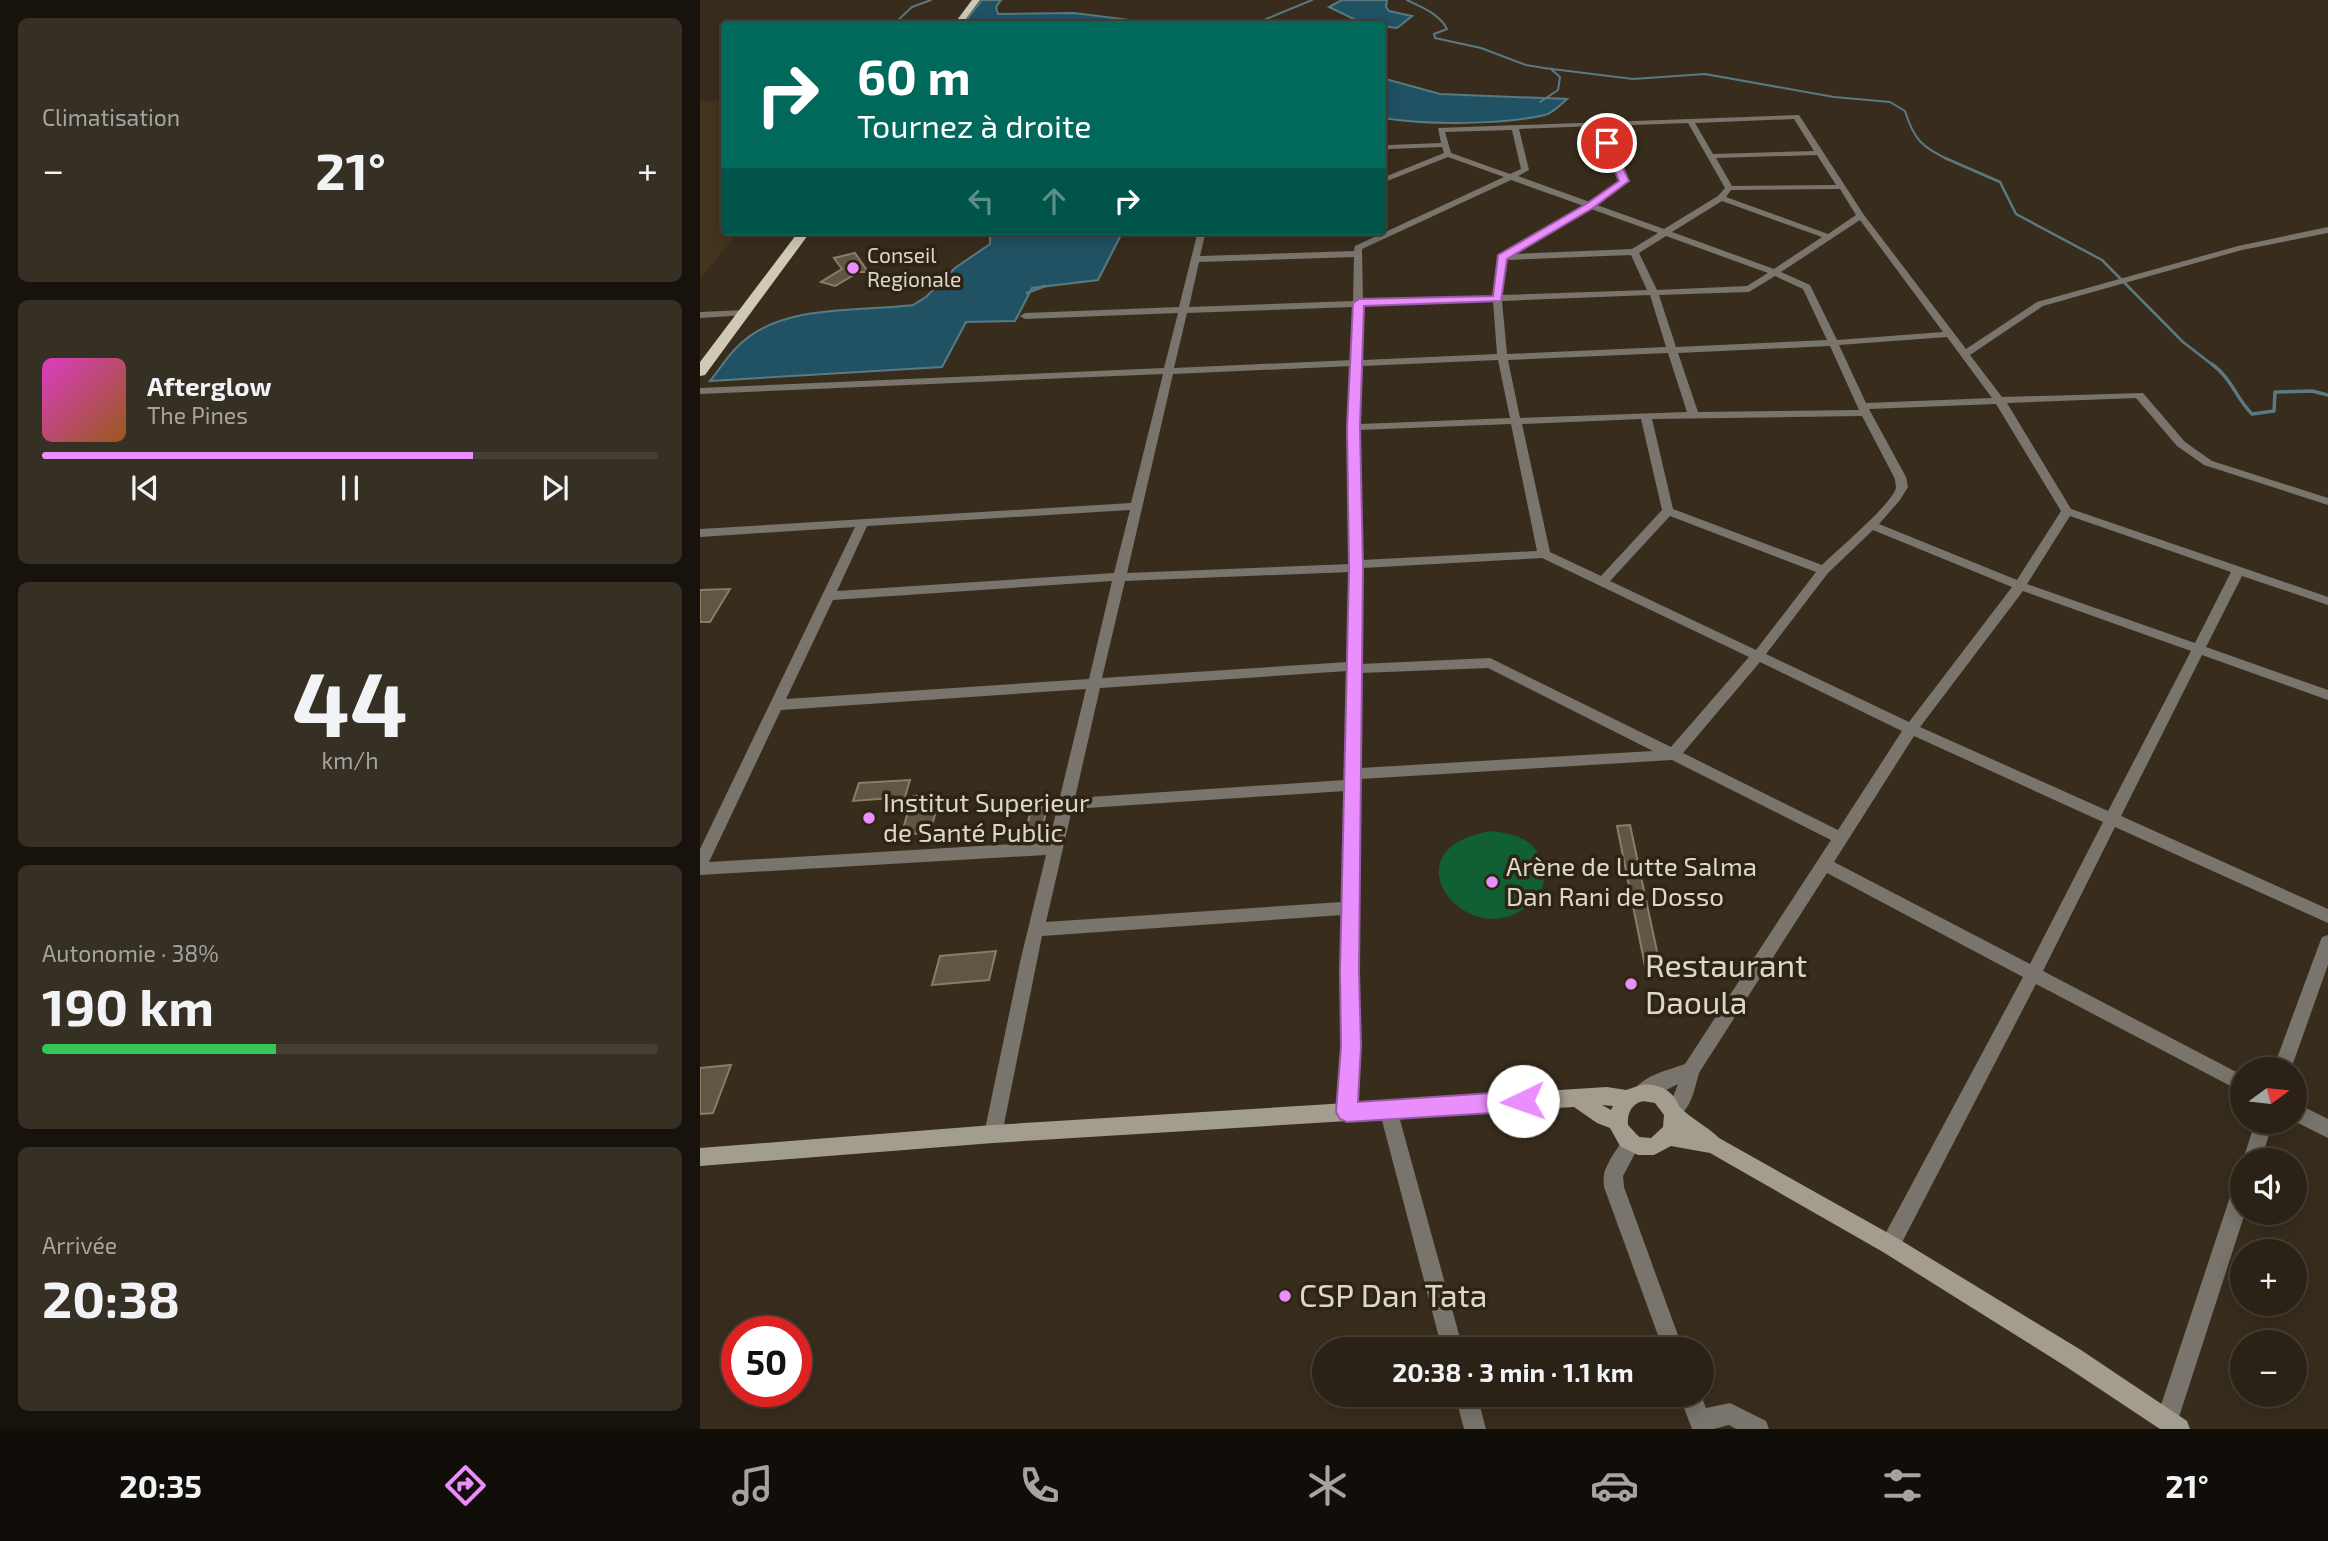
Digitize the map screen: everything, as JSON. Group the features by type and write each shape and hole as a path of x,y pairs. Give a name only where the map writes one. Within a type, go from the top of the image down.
{"highway":[{"path":"960,21 976,0"},
{"path":"700,372 803,235"}],"main road":[{"path":"700,1157 993,1134 1388,1109 1607,1096 1660,1097 1673,1112 1712,1143 1889,1245 2073,1358 2173,1425"},
{"path":"1635,1096 1622,1105 1618,1121 1620,1129 1632,1142 1648,1147 1664,1142 1674,1130 1673,1112"},
{"path":"1577,1098 1604,1117 1618,1121"},
{"path":"1670,1137 1712,1143"}],"street":[{"path":"1446,150 1440,130 1796,117 1840,187 2001,403 2067,511 2328,601"},
{"path":"1689,121 1729,188"},
{"path":"1502,257 1590,206 1624,181 1599,124"},
{"path":"1347,1112 1351,1046 1350,908 1356,566 1354,427 1358,364 1358,248 1525,170 1516,127"},
{"path":"1066,804 1673,755 1758,656 1824,570 1871,525 1902,488 1900,477 1864,410 1807,287 1774,272 1511,177 1446,150 1386,148"},
{"path":"1386,179 1446,150"},
{"path":"1710,156 1819,153"},
{"path":"1729,188 1840,187"},
{"path":"1502,257 1634,252 1721,198 1729,188"},
{"path":"1721,198 1829,237"},
{"path":"1025,316 1183,308 1749,289 1861,216"},
{"path":"1965,355 2040,304 2241,248 2328,230"},
{"path":"993,1134 1036,930 1201,235"},
{"path":"1634,252 1653,292 1694,416"},
{"path":"1195,258 1358,254"},
{"path":"1502,257 1497,299 1502,358 1544,554"},
{"path":"700,315 741,317"},
{"path":"700,322 741,317"},
{"path":"703,391 1832,343 1949,334"},
{"path":"1354,427 1864,410 2139,395 2181,444 2208,463 2328,502"},
{"path":"1646,416 1668,511"},
{"path":"700,533 1136,506"},
{"path":"1668,511 1824,570"},
{"path":"1602,582 1668,511"},
{"path":"1673,1112 1681,1102 1691,1070 1910,729 2020,586 2067,511"},
{"path":"863,523 700,867 1055,848"},
{"path":"1871,525 2020,586 2199,647 2328,695"},
{"path":"828,596 1544,554 1910,729 2328,916"},
{"path":"1889,1245 2033,974 2239,569"},
{"path":"776,705 1354,668 1490,663 1840,838"},
{"path":"1824,864 2230,1078"},
{"path":"1036,930 1350,908"},
{"path":"2286,1057 2328,942"},
{"path":"1635,1096 1691,1070"},
{"path":"1388,1109 1450,1337"},
{"path":"2307,1118 2328,1129"},
{"path":"1632,1142 1613,1174 1614,1187 1669,1337"},
{"path":"2173,1425 2232,1225"},
{"path":"1469,1407 1475,1429"},
{"path":"1694,1407 1701,1425 1730,1413 1758,1429"}],"shaded area":[{"path":"721,100 721,235 736,235 700,279 700,101"}],"green space":[{"name":"Arène de Lutte Salma Dan Rani de Dosso","path":"1492,831 1515,836 1534,847 1543,867 1544,882 1538,895 1514,914 1489,919 1467,912 1449,898 1440,879 1442,859 1458,842"}],"water":[{"path":"982,0 1001,0 996,7 998,14 1074,13 1138,21 965,21"},
{"path":"1342,0 1387,0 1386,7 1389,11 1412,16 1397,28 1386,27 1386,21 1358,21 1329,7"},
{"path":"1386,79 1440,94 1567,99 1548,114 1508,121 1442,123 1386,118"},
{"path":"990,235 1121,235 1098,280 1032,288 1015,321 966,322 942,367 710,381 737,347 754,333 774,323 820,312 913,305 926,297 955,268 990,244"}],"building":[{"path":"855,253 868,272 859,272 835,286 821,282 842,269 834,258"},
{"path":"730,589 710,622 700,622 700,590"},
{"path":"910,780 905,797 853,801 859,783"},
{"path":"941,794 930,832 901,835 913,796"},
{"path":"1047,807 1043,826 1027,827 1031,808"},
{"path":"1630,825 1661,970 1646,971 1617,826"},
{"path":"996,951 989,980 932,985 940,956"},
{"path":"731,1065 713,1113 700,1114 700,1068"}],"waterway":[{"path":"897,21 912,7 931,0"},
{"path":"1261,21 1312,0"},
{"path":"1407,0 1430,12 1444,24 1447,29 1434,34 1435,38 1481,48 1526,65 1633,79 1705,74 1834,97 1890,102 1905,111 1920,142 1946,159"},
{"path":"1540,102 1558,90 1560,77 1551,69"},
{"path":"1946,159 2000,182 2016,214 2102,260 2183,342 2214,366"},
{"path":"1027,293 1045,286"},
{"path":"2214,366 2252,414 2274,411 2275,392 2312,391 2328,395"}],"place":[{"name":"Conseil Regionale","path":"853,268"},
{"name":"Institut Superieur de Santé Public","path":"869,818"},
{"name":"Arène de Lutte Salma Dan Rani de Dosso","path":"1492,882"},
{"name":"Restaurant Daoula","path":"1631,984"},
{"name":"CSP Dan Tata","path":"1285,1296"}],"route":[{"path":"1523,1101 1347,1112 1351,1046 1349,971 1356,568 1354,427 1359,303 1497,299 1502,257 1590,206 1624,181 1607,143"}]}
